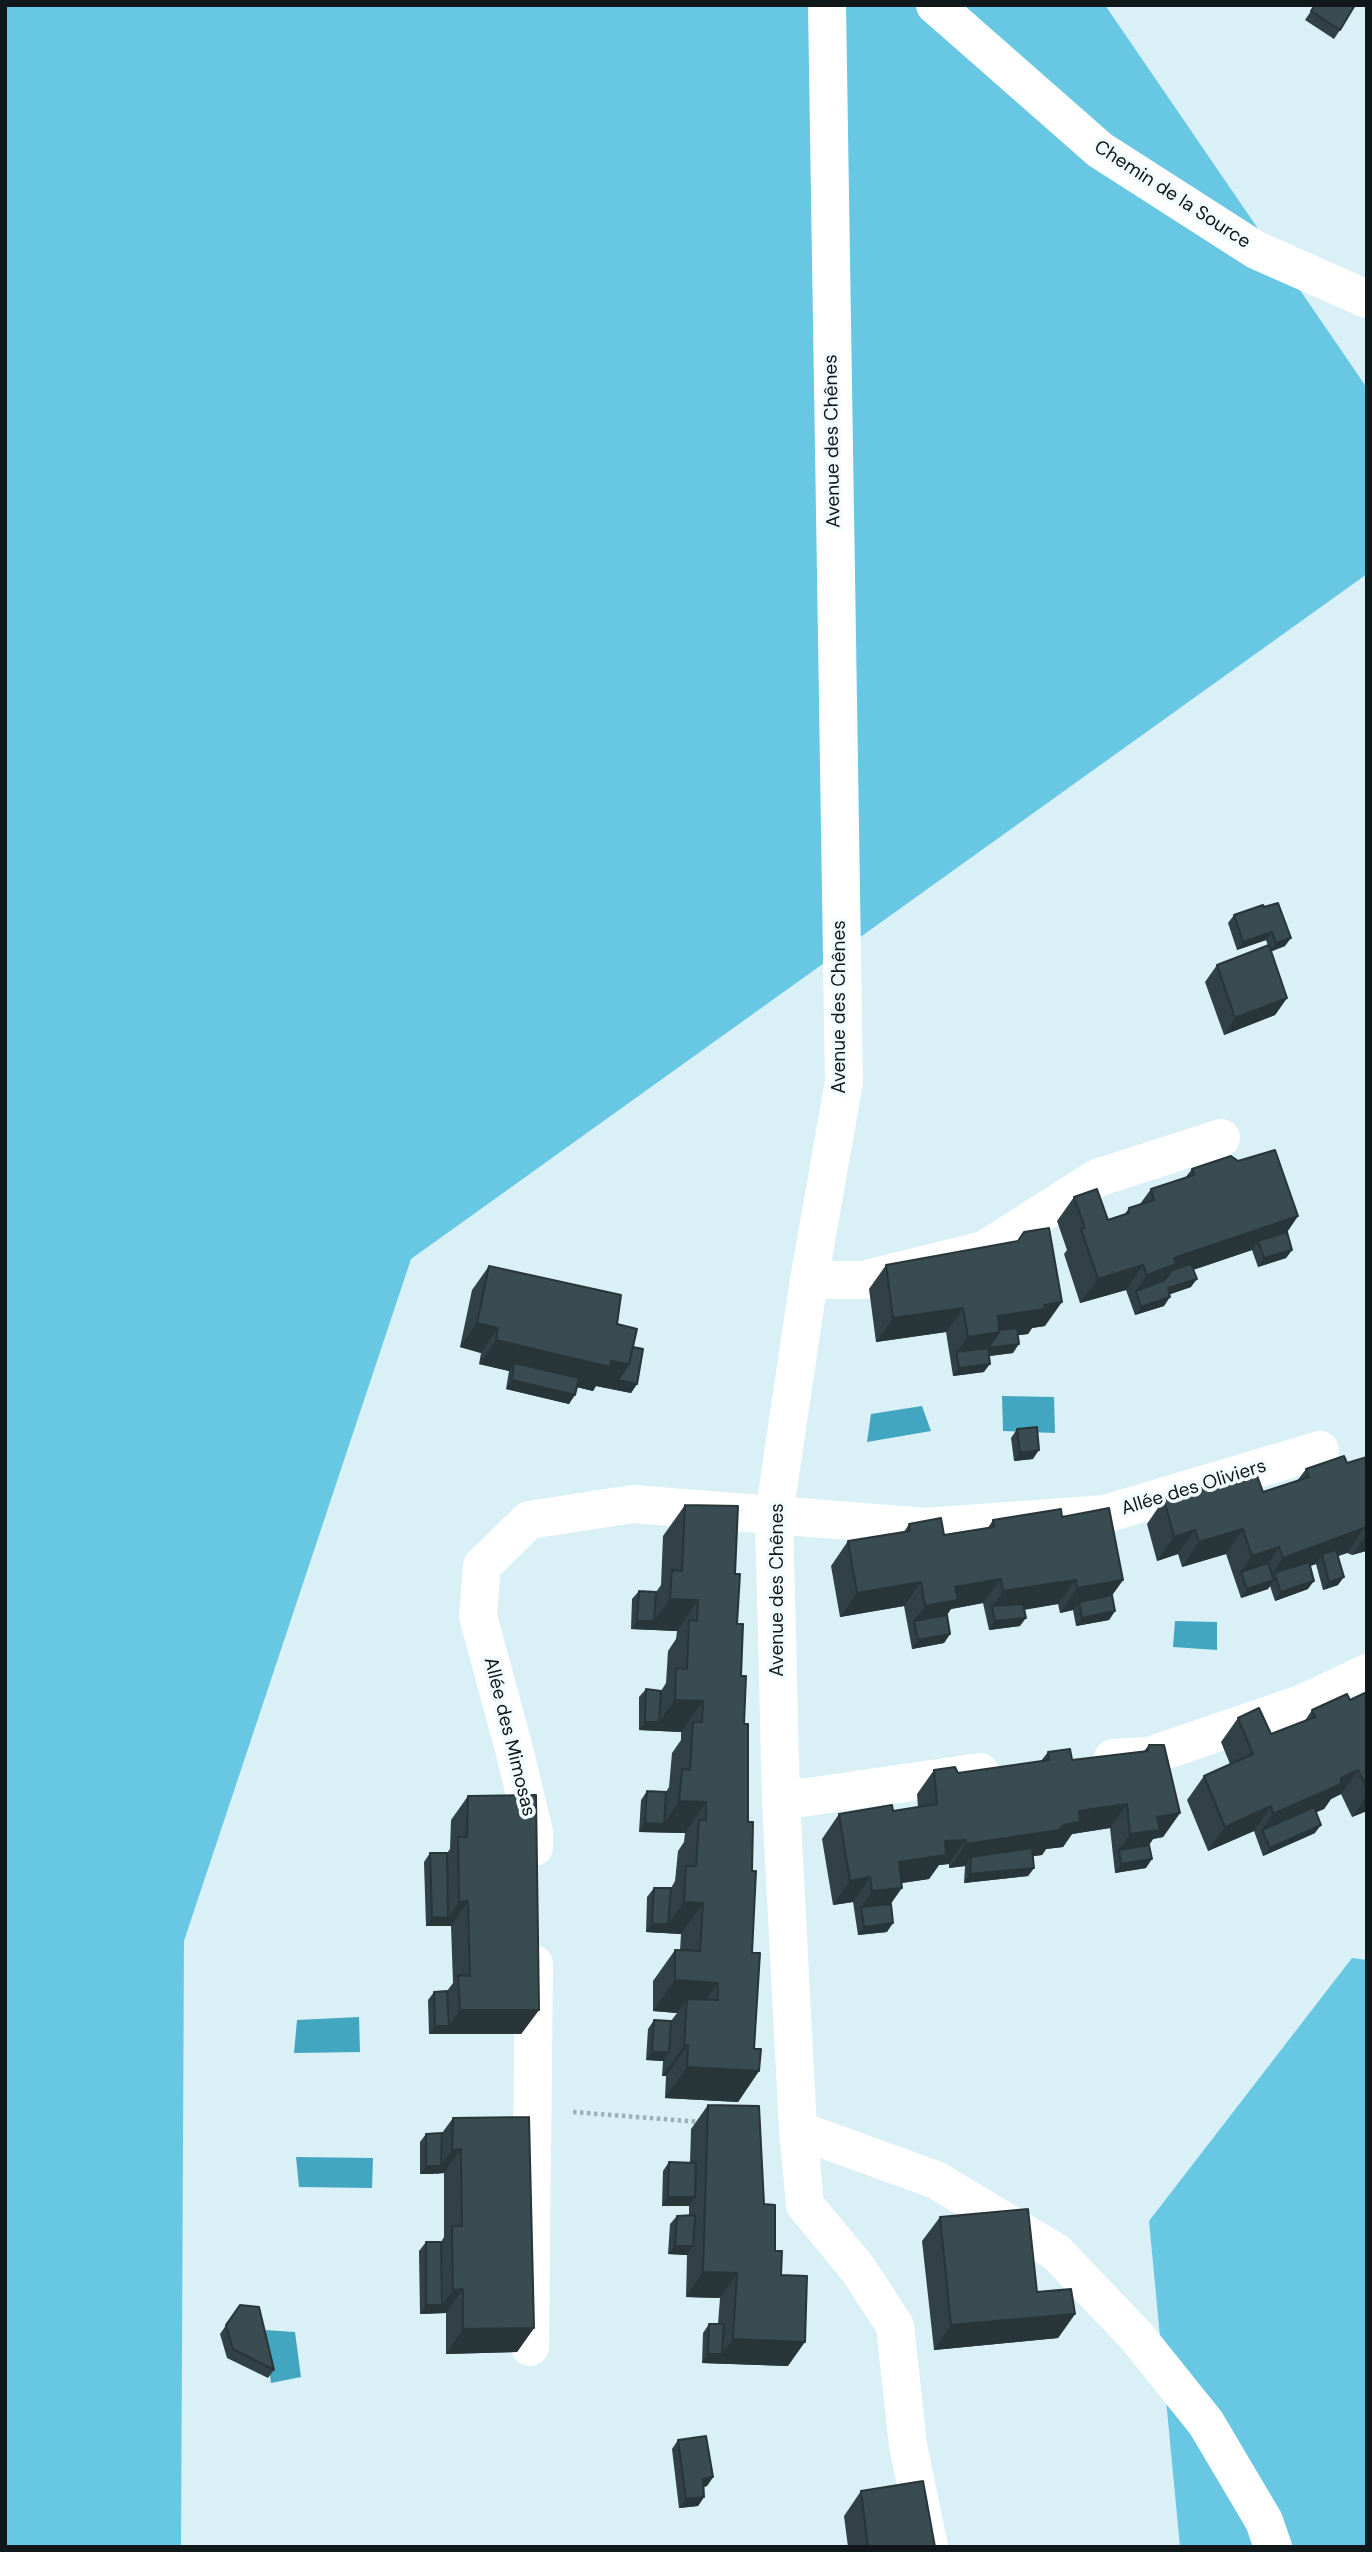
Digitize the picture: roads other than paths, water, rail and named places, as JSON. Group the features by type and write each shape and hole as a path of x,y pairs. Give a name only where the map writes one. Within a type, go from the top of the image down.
{"street":[{"name":"Avenue des Chênes","path":"827,5 844,1082 809,1280 774,1515 781,1801 798,2130 806,2205 858,2269 895,2326 908,2445 929,2547"},
{"name":"Chemin de la Source","path":"935,5 1100,150 1255,250 1367,299"},
{"path":"809,1280 863,1280 984,1250 1097,1178 1221,1138"},
{"name":"Allée des Oliviers","path":"774,1515 926,1527 1105,1514 1320,1450"},
{"name":"Allée des Mimosas","path":"534,1886 534,1832 478,1616 482,1566 529,1520 633,1504 774,1515"},
{"path":"1081,1760 1149,1756 1304,1703 1367,1673"},
{"path":"781,1801 1013,1767"},
{"path":"530,2347 534,1927"},
{"path":"798,2130 936,2180 1056,2252 1138,2337 1206,2423 1265,2521 1273,2547"}]}
